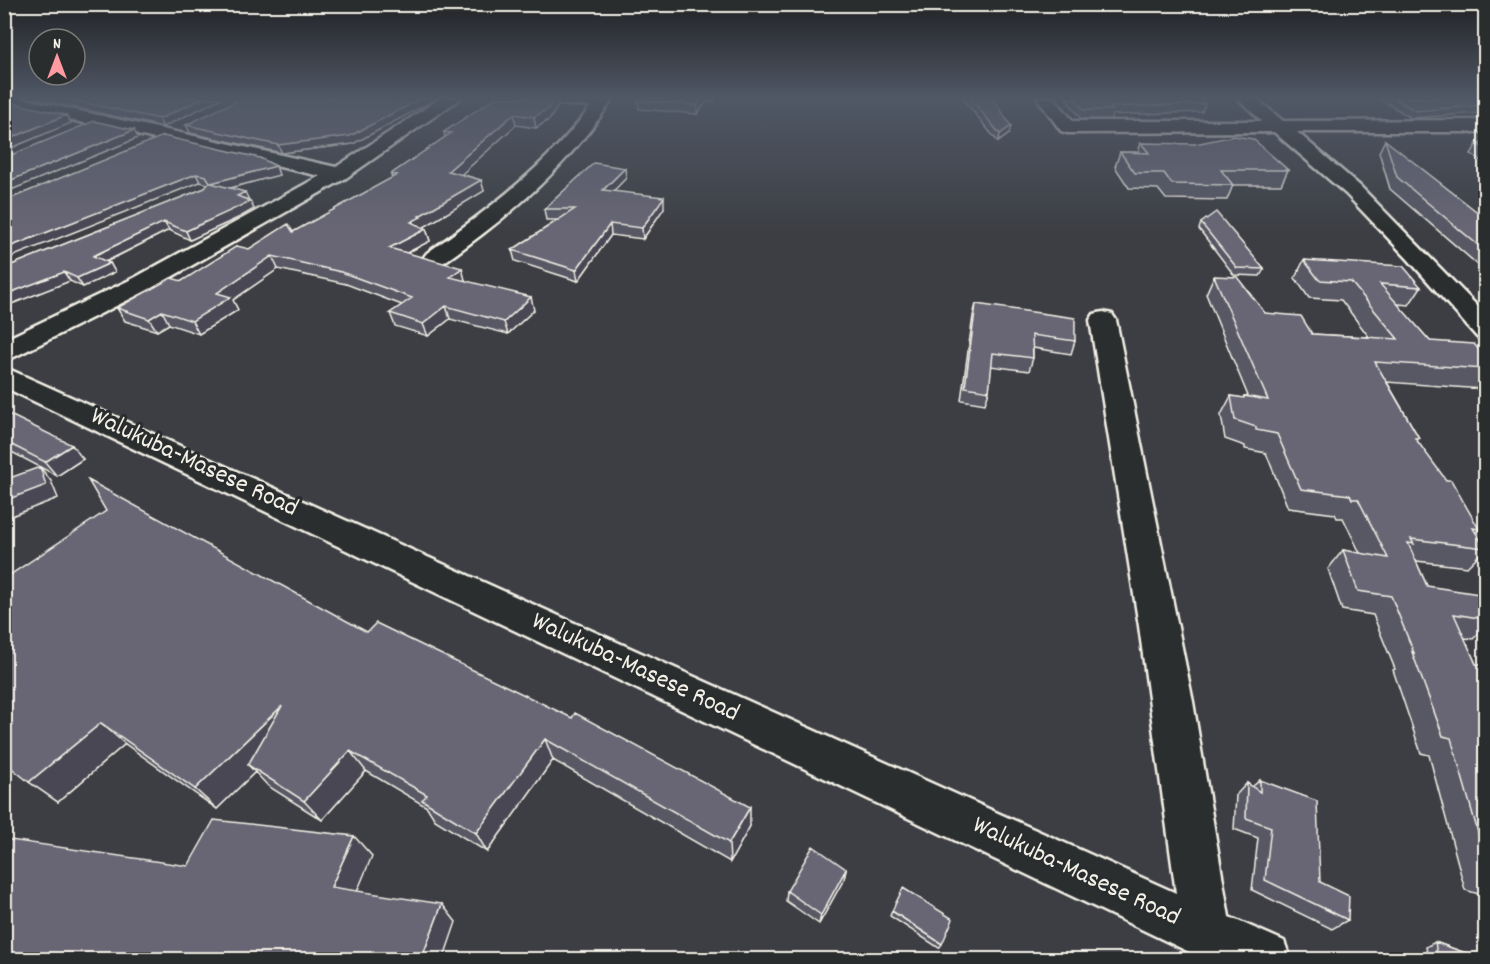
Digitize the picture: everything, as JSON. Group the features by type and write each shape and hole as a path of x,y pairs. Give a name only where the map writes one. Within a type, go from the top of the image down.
{"street":[{"path":"135,148 147,143"},
{"path":"201,143 339,174"},
{"path":"4,351 143,284 339,174 386,143"},
{"path":"435,258 470,234 518,194 571,143"},
{"path":"1298,143 1353,190 1416,254 1485,331"},
{"path":"1102,320 1152,580 1185,776 1206,932"},
{"name":"Walukuba-Masese Road","path":"4,376 1265,960"}],"building":[{"path":"41,143 102,143 4,183 4,158"},
{"path":"146,143 194,143 260,158 276,166 211,183 245,192 237,196 250,201 236,208 186,231 164,222 93,256 110,263 77,278 64,272 4,295 4,268 205,188 210,182 206,176 196,174 4,249 4,201"},
{"path":"269,143 294,143 278,145"},
{"path":"436,143 480,143 448,171 481,180 419,216 421,217 411,222 426,229 389,248 462,268 450,277 531,297 504,322 446,306 423,324 390,313 412,298 341,272 272,256 217,293 231,297 192,321 162,311 149,319 117,308 171,278 182,281 237,246 249,249 288,224 293,232 397,175 391,174"},
{"path":"1141,143 1258,143 1288,170 1221,170 1233,185 1172,184 1164,173 1135,173 1120,152 1149,153"},
{"path":"1386,143 1485,218 1485,251 1397,177"},
{"path":"1485,143 1485,149 1477,144"},
{"path":"594,163 625,168 603,190 664,197 642,228 610,224 576,270 512,250 575,209 544,209"},
{"path":"1216,212 1264,269 1237,268 1201,223"},
{"path":"1304,260 1403,266 1421,287 1380,284 1430,341 1474,344 1485,357 1485,369 1375,362 1419,438 1415,438 1446,480 1451,480 1479,529 1473,528 1485,548 1411,539 1414,544 1408,543 1427,586 1479,594 1485,606 1485,619 1454,614 1476,664 1482,665 1485,672 1485,857 1451,738 1443,736 1391,596 1358,591 1343,550 1388,558 1358,499 1352,499 1350,495 1301,489 1277,434 1256,430 1256,427 1235,420 1231,396 1268,400 1214,276 1237,277 1265,313 1301,316 1312,334 1398,339 1351,282 1319,280"},
{"path":"976,304 1075,318 1075,341 1032,335 1033,358 993,353 989,391 965,387"},
{"path":"4,412 72,445 45,462 4,441"},
{"path":"40,467 46,485 4,501 4,480"},
{"path":"88,480 367,632 376,623 572,718 575,713 750,807 729,843 545,739 476,833 422,800 427,795 350,751 304,801 248,765 282,706 195,789 101,723 29,782 4,762 4,579 106,511"},
{"path":"1260,780 1317,801 1320,882 1349,896 1348,920 1265,880 1271,827 1246,818 1247,783 1260,792"},
{"path":"214,820 354,836 331,887 442,904 421,960 4,960 4,839 188,866"},
{"path":"813,846 846,869 821,915 787,891"},
{"path":"903,888 953,919 942,944 892,911"},
{"path":"1435,942 1485,960 1438,960"}]}
